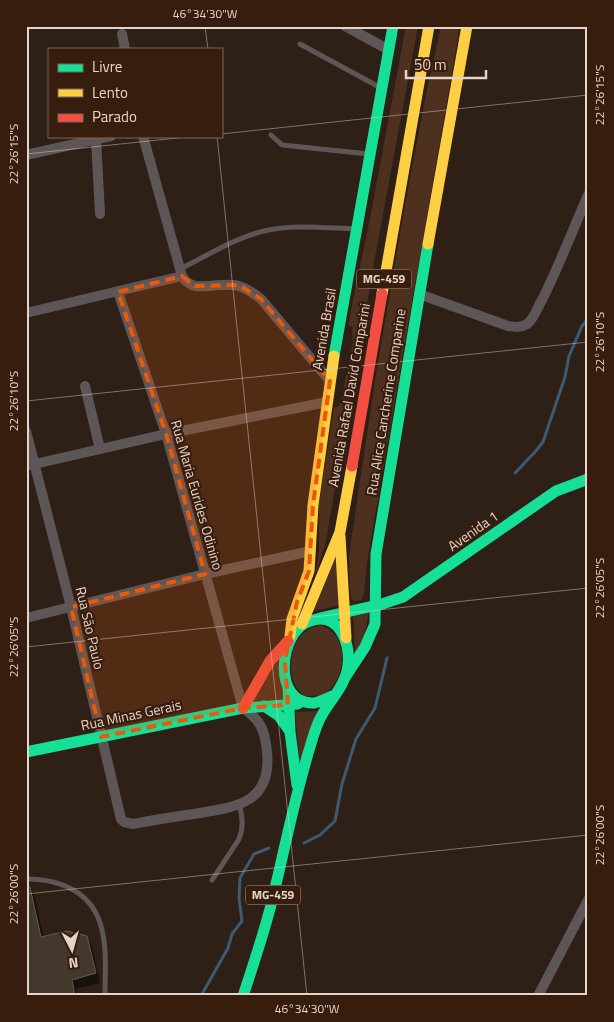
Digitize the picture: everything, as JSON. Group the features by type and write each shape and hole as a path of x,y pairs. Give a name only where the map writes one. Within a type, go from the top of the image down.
{"street":[{"path":"346,26 389,50"},
{"name":"Avenida Brasil","path":"289,639 292,619 309,571 313,505 330,381 393,26"},
{"name":"Avenida Rafael David Comparini","path":"298,794 285,670 289,639 302,624 340,532 429,26"},
{"name":"Rua Alice Cancherine Comparine","path":"346,676 370,638 375,624 376,554 419,294 467,26"},
{"path":"122,34 125,48"},
{"path":"26,155 104,138"},
{"path":"145,138 181,272 189,284 195,286 231,284 239,285 251,291 261,299 330,381"},
{"path":"96,140 100,214"},
{"path":"419,294 508,326 518,328 525,325 532,320 571,237 588,195"},
{"path":"26,313 118,292 181,272"},
{"name":"Rua Maria Eurides Odinino","path":"118,292 166,434 243,708"},
{"path":"85,386 100,449"},
{"path":"30,465 166,434 327,402"},
{"name":"Rua São Paulo","path":"26,431 30,465 71,607 119,816 124,822 133,824 240,806"},
{"name":"Avenida 1","path":"346,610 376,606 393,601 412,592 556,492 588,479"},
{"name":"Avenida Rafael David Comparini","path":"243,996 268,915 298,794 318,724 323,712 346,676 348,657 340,532"},
{"path":"26,618 205,574 311,551"},
{"name":"Avenida Rafael David Comparini","path":"302,624 309,620 346,610"},
{"path":"320,618 334,622 339,626 346,639"},
{"path":"240,806 259,791 266,779 268,761 266,741 260,723 254,715 243,708 270,661 289,639"},
{"path":"288,688 295,698 305,703 326,701 335,695"},
{"name":"Rua Minas Gerais","path":"26,752 243,708 305,703"},
{"path":"264,706 277,713 284,720 290,732"},
{"path":"538,996 588,900"}],"lane":[{"path":"300,44 382,88"},
{"path":"271,135 282,146 370,154"},
{"path":"181,272 239,240 266,231 297,228 356,229"},
{"path":"212,880 242,832 240,806"},
{"path":"26,879 46,880 66,885 83,897 96,913 102,929 105,948 105,996"}],"highlighted area":[{"path":"182,276 195,286 239,285 261,299 330,381 313,505 309,571 297,602 285,661 288,705 243,708 101,737 71,607 205,574 166,434 118,292"}],"shaded area":[{"path":"406,26 418,26 373,268 326,541 315,577 319,552 319,503 334,408 340,405 353,343 352,326 348,325"},
{"path":"441,26 459,26 458,37 367,562 364,594 361,600 354,601 350,593 349,557 376,374 406,199"},
{"path":"338,551 341,605 314,611"},
{"path":"369,612 364,637 355,655 353,614"},
{"path":"320,625 330,630 337,637 341,647 341,669 331,688 323,694 304,696 294,683 292,675 291,666 294,647 304,632 311,627"},
{"path":"280,656 283,700 250,703"},
{"path":"318,711 300,762 295,712"}],"building":[{"path":"26,887 30,887 41,937 67,931 87,936 96,973 72,980 75,996 26,996"}],"waterway":[{"path":"515,473 543,442 565,377 569,356 582,326 588,319"},
{"path":"304,843 320,835 335,821 342,784 356,739 375,708 387,658"},
{"path":"201,996 228,948 232,934 242,921 239,898 240,878 254,854 269,848"}],"traffic: fast":[{"path":"334,356 393,26"},
{"path":"346,676 365,647 375,624 376,554 428,244"},
{"path":"320,618 382,604 403,597 556,491 588,479"},
{"path":"243,996 268,917 299,786 314,735 322,715 341,685 347,672 347,647 341,631 328,620 310,621 299,627 291,638 284,666 286,681 291,692 300,700 314,703 319,702 335,695"},
{"path":"288,688 290,732 297,785"},
{"path":"26,752 243,708 298,704"},
{"path":"264,706 279,716 289,730"}],"traffic: slow":[{"path":"382,294 429,26"},
{"path":"428,244 467,26"},
{"path":"290,636 292,619 309,571 313,505 334,356"},
{"path":"302,624 340,532 352,466"},
{"path":"340,536 346,638"}],"traffic: jam":[{"path":"352,466 382,294"},
{"path":"243,708 270,661 288,641"}]}
